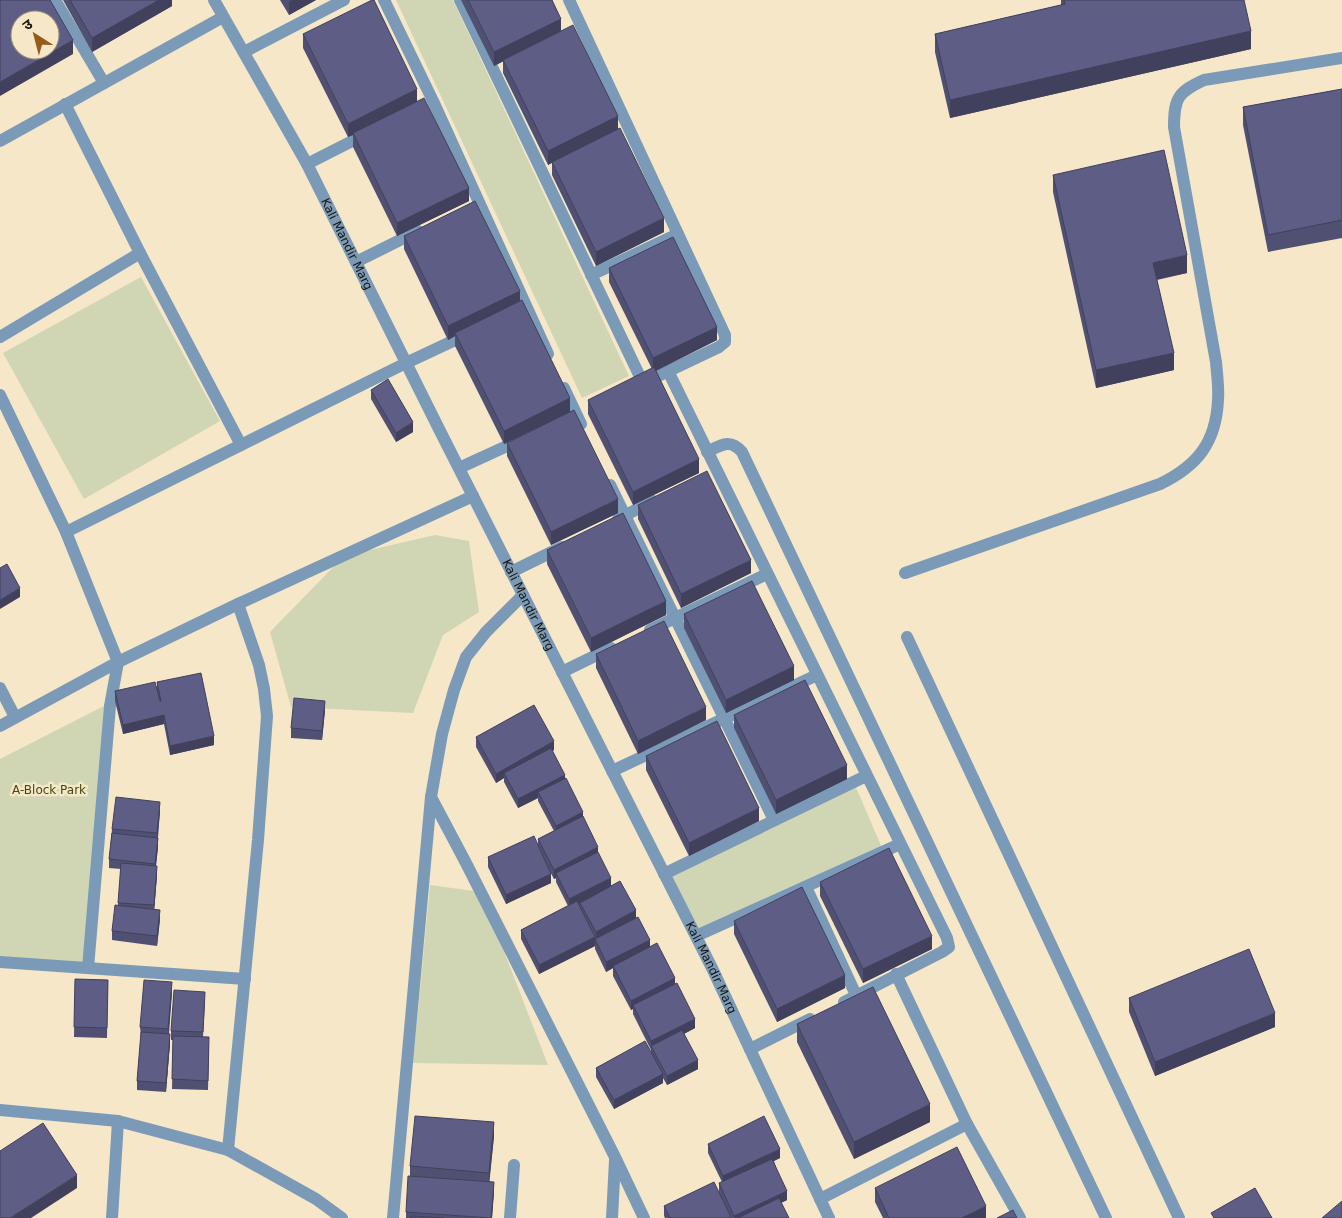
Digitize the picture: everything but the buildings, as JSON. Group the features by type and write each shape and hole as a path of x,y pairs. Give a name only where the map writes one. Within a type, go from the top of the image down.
{"street":[{"path":"56,0 104,83"},
{"name":"Kali Mandir Marg","path":"214,0 307,164 696,936 829,1218"},
{"path":"244,52 344,0"},
{"path":"384,0 428,103 523,309 588,439"},
{"path":"460,0 499,70 546,168 639,385 719,347 725,342 725,335 678,234 624,131 578,31 569,0"},
{"path":"2,136 104,83 223,17"},
{"path":"905,573 1160,484 1174,477 1201,454 1211,438 1216,419 1218,399 1216,362 1174,127 1174,108 1179,97 1189,87 1204,80 1342,58"},
{"path":"65,104 140,253 241,445"},
{"path":"307,164 382,126"},
{"path":"356,262 426,227"},
{"path":"592,275 678,234"},
{"path":"0,337 140,253"},
{"path":"66,532 406,363 484,327"},
{"path":"668,371 707,452 712,471 767,574 948,938 949,946 942,952 750,1049"},
{"path":"0,395 66,532 118,662 110,706 88,968"},
{"path":"459,468 530,435"},
{"path":"707,452 724,444 736,446 742,452 1106,1218"},
{"path":"604,473 774,820"},
{"path":"607,524 666,494"},
{"path":"0,726 118,662 238,604 473,496"},
{"path":"511,572 572,542"},
{"path":"640,634 767,574"},
{"path":"393,1218 431,797 442,734 454,690 466,657 486,632 523,595"},
{"path":"228,1150 258,840 267,716 259,665 238,604"},
{"path":"907,638 1179,1218"},
{"path":"562,672 623,643"},
{"path":"612,771 817,675"},
{"path":"0,688 15,717"},
{"path":"664,874 866,776"},
{"path":"431,797 615,1157 644,1218"},
{"path":"696,936 900,844"},
{"path":"806,887 856,996"},
{"path":"0,962 245,979"},
{"path":"896,974 967,1124 1020,1218"},
{"path":"0,1110 118,1121 228,1150 316,1199 342,1218"},
{"path":"112,1218 118,1121"},
{"path":"820,1199 967,1124"},
{"path":"612,1218 615,1157"},
{"path":"510,1218 514,1165"}],"green space":[{"path":"396,0 453,0 629,376 582,398"},
{"path":"141,277 220,421 84,499 3,353"},
{"path":"435,535 469,541 479,612 443,635 413,713 291,707 270,632 344,556"},
{"name":"A-Block Park","path":"104,706 88,968 0,960 0,759"},
{"path":"855,785 882,848 698,931 668,876"},
{"path":"430,885 481,892 548,1065 413,1063"}]}
